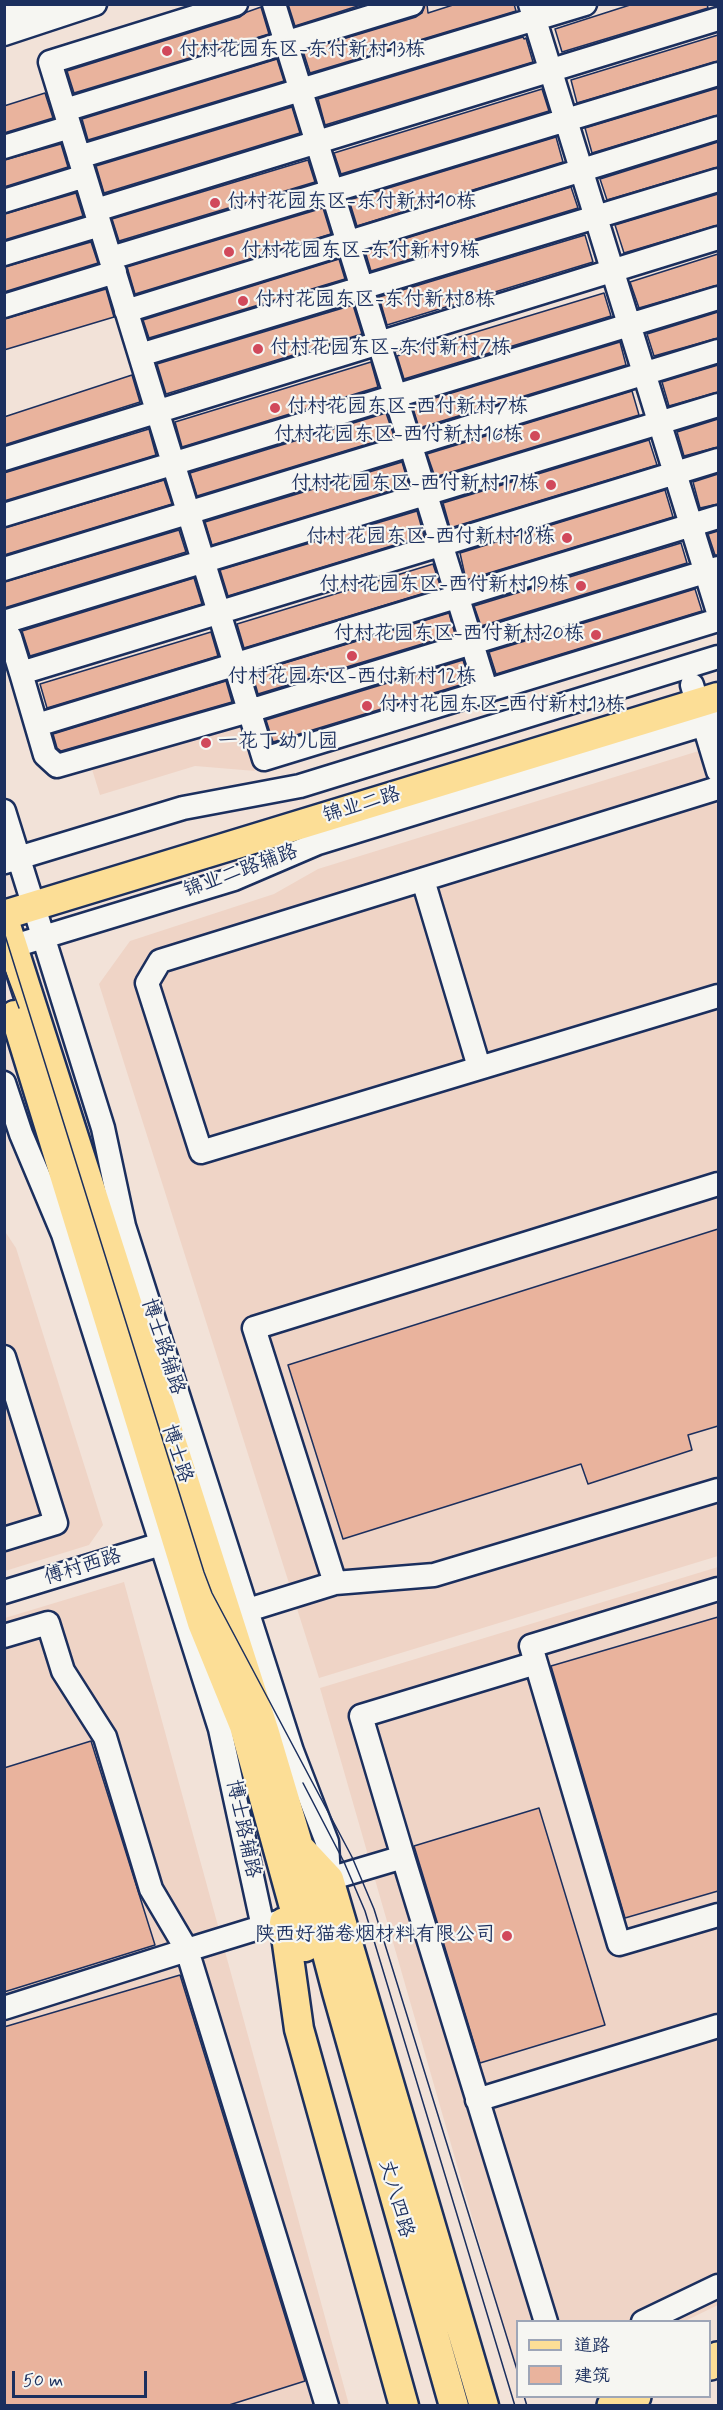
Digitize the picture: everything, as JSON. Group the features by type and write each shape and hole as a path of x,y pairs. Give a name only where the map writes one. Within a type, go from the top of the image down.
{"highway":[{"path":"614,2406 632,2398"}],"main road":[{"name":"锦业二路","path":"4,917 22,896 708,701"},
{"name":"博士路","path":"4,917 9,948 237,1613 290,1854 328,1994"},
{"name":"博士路","path":"4,981 202,1623 244,1726 290,1854"},
{"path":"404,2406 299,2029 274,1923 290,1854 329,1879 484,2406"},
{"name":"丈八四路","path":"328,1994 435,2406"},
{"name":"丈八四路","path":"328,1994 454,2406"}],"street":[{"path":"4,17 43,4"},
{"path":"4,34 95,4"},
{"path":"236,4 50,62 264,759 718,620"},
{"path":"274,4 364,288 487,692"},
{"path":"4,147 68,119 412,4"},
{"path":"4,201 82,166 532,12 585,4"},
{"path":"532,12 691,526 712,570 718,612"},
{"path":"4,254 98,218 318,142 718,19"},
{"path":"4,306 113,265 334,192 718,74"},
{"path":"126,310 718,128"},
{"path":"140,355 718,180"},
{"path":"4,459 718,238"},
{"path":"4,515 718,297"},
{"path":"4,568 718,351"},
{"path":"4,622 718,405"},
{"path":"21,673 718,460"},
{"path":"37,725 718,517"},
{"path":"4,634 10,637 45,755 57,766 249,711 712,570"},
{"path":"12,860 183,808 300,786 718,657"},
{"path":"708,701 718,771"},
{"name":"锦业二路辅路","path":"9,948 234,879 318,843 708,701"},
{"path":"718,788 160,962 147,983 201,1152 718,996"},
{"name":"博士路辅路","path":"4,811 12,860 22,896 44,938 103,1128 124,1226 237,1613 327,1842 329,1879"},
{"path":"423,880 479,1067"},
{"name":"博士路辅路","path":"4,1083 21,1134 63,1234 220,1729 274,1923"},
{"path":"335,1583 254,1328 718,1184"},
{"path":"4,1357 56,1523 4,1539"},
{"path":"237,1613 335,1583 434,1575 718,1490"},
{"name":"傅村西路","path":"4,1592 161,1544"},
{"path":"718,1589 531,1646 619,1944 718,1915"},
{"path":"4,1636 48,1623 63,1671 105,1737 151,1889 187,1950 327,2406"},
{"path":"536,1662 361,1716 545,2320"},
{"path":"329,1879 403,1857"},
{"path":"4,2008 274,1923"},
{"path":"477,2100 718,2026"},
{"path":"648,2320 718,2286"}],"shaded area":[{"name":"一花丁幼儿园","path":"239,721 255,771 195,766 100,795 91,766"},
{"path":"718,745 718,1556 319,1678 99,984 130,941 274,894 318,869"},
{"path":"4,1230 16,1248 103,1525 89,1545 5,1571"},
{"path":"718,1567 718,2305 687,2320 516,2320 516,2371 320,1688"},
{"path":"124,1582 349,2405 5,2406 5,1618"}],"building":[{"path":"288,4 364,4 295,26"},
{"path":"427,4 428,13 456,4 514,4 516,11 310,73 303,51 416,17 422,13"},
{"path":"633,4 707,4 708,8 562,52 555,29"},
{"name":"付村花园东区-东付新村13栋","path":"261,7 269,34 74,93 67,71 240,17"},
{"path":"718,35 718,61 577,103 571,80"},
{"path":"523,37 526,38 533,62 325,125 318,99"},
{"path":"277,59 284,81 88,140 82,119"},
{"path":"718,88 718,115 592,153 585,128"},
{"path":"542,89 549,111 341,174 334,153"},
{"path":"45,93 53,118 4,133 4,106"},
{"path":"292,107 300,133 104,193 96,166"},
{"path":"556,137 563,162 357,226 349,200"},
{"path":"718,142 718,167 607,200 600,179"},
{"path":"61,144 68,167 4,187 4,160"},
{"name":"付村花园东区-东付新村10栋","path":"308,160 315,182 119,241 112,219"},
{"path":"571,187 578,208 371,271 365,251"},
{"path":"76,193 83,216 4,240 4,214"},
{"path":"718,194 718,225 624,253 615,225"},
{"name":"付村花园东区-东付新村9栋","path":"323,208 331,234 135,294 127,267"},
{"path":"585,235 593,262 387,325 379,297"},
{"path":"91,242 98,263 4,292 4,267"},
{"path":"718,254 718,285 639,308 630,282"},
{"name":"付村花园东区-东付新村8栋","path":"339,259 345,279 149,338 143,320"},
{"path":"106,289 114,317 4,350 4,319"},
{"path":"604,293 611,316 404,379 397,356"},
{"name":"付村花园东区-东付新村7栋","path":"353,305 362,334 166,394 157,364"},
{"path":"718,312 718,338 654,356 647,334"},
{"path":"620,342 626,365 419,428 412,405"},
{"name":"付村花园东区-西付新村7栋","path":"371,362 378,387 182,447 175,422"},
{"path":"718,365 718,392 669,406 662,382"},
{"path":"132,375 140,402 4,445 4,417"},
{"name":"付村花园东区-西付新村16栋","path":"632,391 639,415 435,477 427,454"},
{"path":"386,413 394,436 197,496 190,473"},
{"path":"718,419 718,447 684,456 677,432"},
{"path":"149,429 156,455 4,501 4,473"},
{"name":"付村花园东区-西付新村17栋","path":"649,440 657,465 450,528 443,503"},
{"path":"402,462 409,485 212,545 205,522"},
{"path":"718,474 718,504 700,508 693,482"},
{"path":"164,480 172,504 4,555 4,528"},
{"name":"付村花园东区-西付新村18栋","path":"665,490 673,517 466,580 460,553"},
{"path":"417,511 424,536 228,596 220,570"},
{"path":"179,530 186,552 4,608 4,582"},
{"path":"718,531 718,555 715,555 708,534"},
{"name":"付村花园东区-西付新村19栋","path":"681,543 687,563 481,626 474,606"},
{"path":"433,564 441,588 244,648 237,624"},
{"path":"194,578 202,604 30,656 22,631"},
{"name":"付村花园东区-西付新村20栋","path":"695,589 702,611 496,674 489,652"},
{"name":"付村花园东区-西付新村12栋","path":"449,613 455,634 258,694 252,673"},
{"path":"211,632 218,656 47,708 40,684"},
{"name":"付村花园东区-西付新村13栋","path":"463,660 470,682 273,742 266,720"},
{"path":"226,681 232,702 61,751 57,748 53,734"},
{"path":"718,1229 718,1426 688,1435 692,1450 588,1484 581,1464 343,1539 288,1365"},
{"path":"718,1617 718,1891 625,1918 551,1666"},
{"path":"91,1741 155,1945 4,1992 4,1768"},
{"name":"陕西好猫卷烟材料有限公司","path":"539,1808 605,2025 480,2063 414,1846"},
{"path":"180,1975 305,2381 226,2406 4,2406 4,2027"}],"tram line":[{"path":"4,932 204,1572 212,1593 352,1857 374,1909 516,2367"},
{"path":"4,968 19,1008"},
{"path":"303,1783 344,1862 365,1911 515,2406"},
{"path":"525,2398 527,2406"}],"place":[{"name":"付村花园东区-东付新村13栋","path":"167,51"},
{"name":"付村花园东区-东付新村10栋","path":"215,203"},
{"name":"付村花园东区-东付新村9栋","path":"229,252"},
{"name":"付村花园东区-东付新村8栋","path":"243,301"},
{"name":"付村花园东区-东付新村7栋","path":"258,349"},
{"name":"付村花园东区-西付新村7栋","path":"275,408"},
{"name":"付村花园东区-西付新村16栋","path":"535,436"},
{"name":"付村花园东区-西付新村17栋","path":"551,485"},
{"name":"付村花园东区-西付新村18栋","path":"567,538"},
{"name":"付村花园东区-西付新村19栋","path":"581,586"},
{"name":"付村花园东区-西付新村20栋","path":"596,635"},
{"name":"付村花园东区-西付新村12栋","path":"352,656"},
{"name":"付村花园东区-西付新村13栋","path":"367,706"},
{"name":"一花丁幼儿园","path":"206,743"},
{"name":"陕西好猫卷烟材料有限公司","path":"507,1936"}]}
